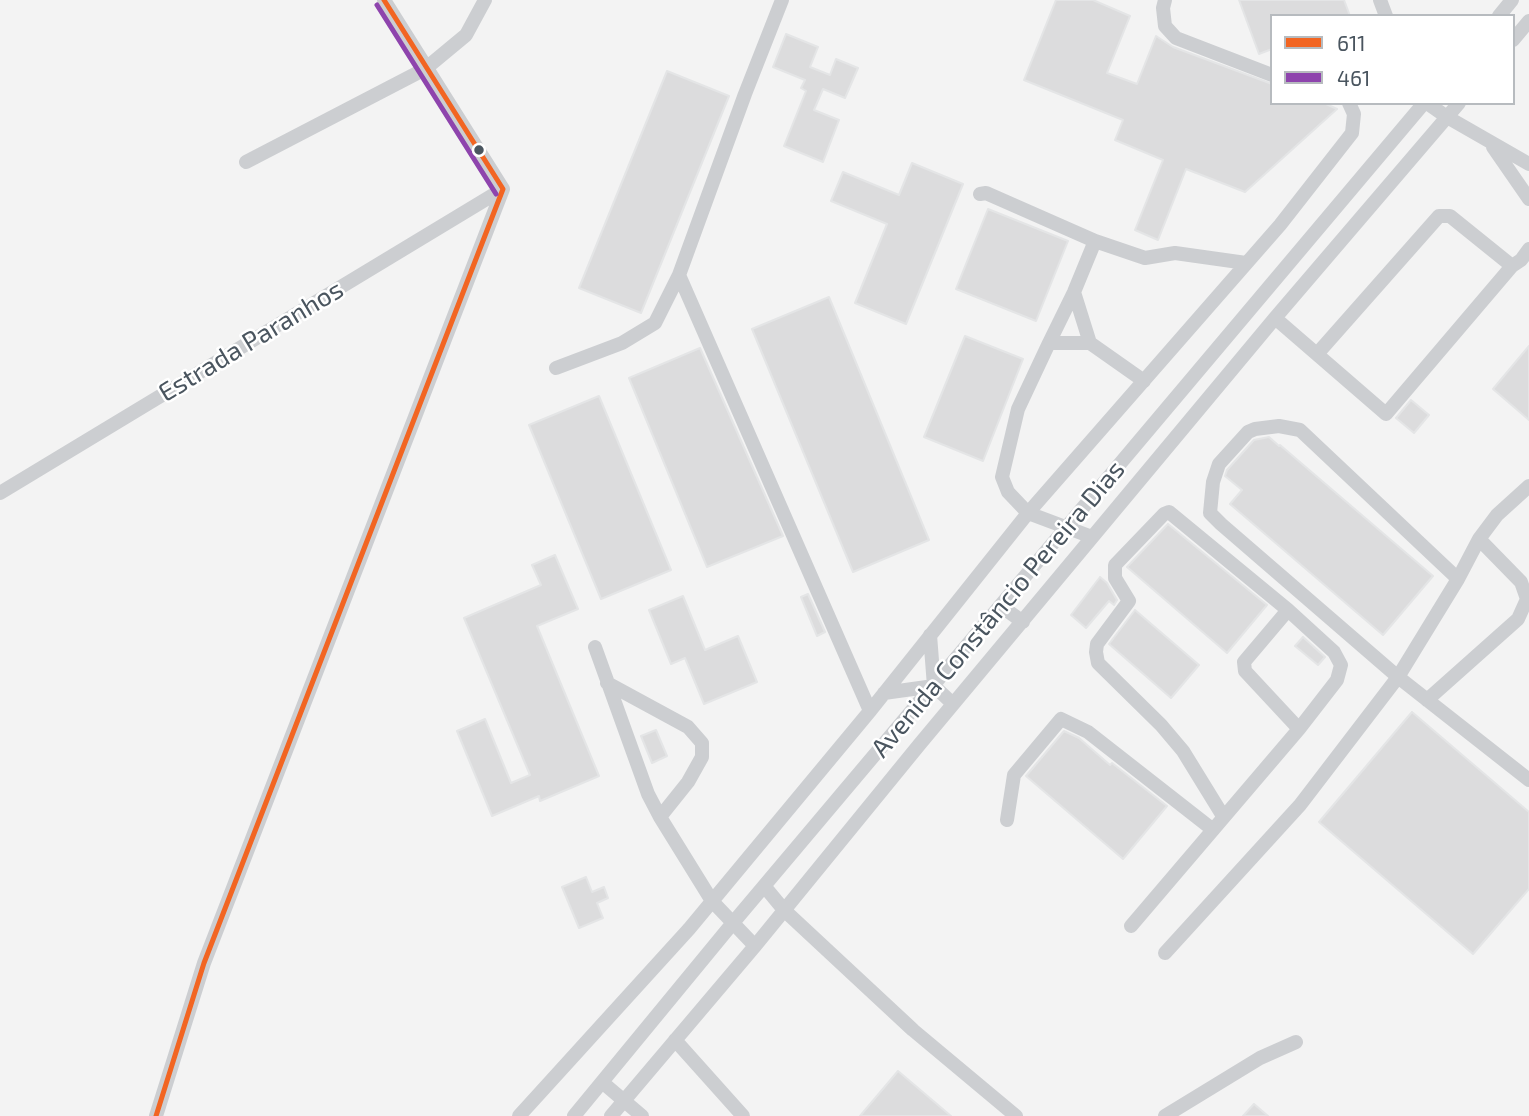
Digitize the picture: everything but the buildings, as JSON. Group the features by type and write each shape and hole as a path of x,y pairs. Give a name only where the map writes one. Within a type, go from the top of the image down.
{"street":[{"path":"156,1116 204,963 503,189 384,0"},
{"path":"246,162 425,69 466,35 485,0"},
{"path":"556,368 622,343 655,323 679,275 782,0"},
{"path":"1165,0 1163,8 1166,26 1177,38 1270,74"},
{"path":"1501,14 1512,0"},
{"path":"1515,38 1529,21"},
{"path":"519,1116 712,901 1028,513 1280,225 1352,133 1354,114 1350,105"},
{"name":"Avenida Constâncio Pereira Dias","path":"574,1116 732,924 1424,105"},
{"path":"1429,105 1529,164"},
{"name":"Avenida Constâncio Pereira Dias","path":"611,1116 1275,318 1457,105"},
{"path":"1490,143 1529,199"},
{"name":"Estrada Paranhos","path":"0,493 503,189"},
{"path":"980,194 986,192 1095,241 1145,258 1175,253 1246,263"},
{"path":"1317,355 1438,216 1450,216 1512,266"},
{"path":"1092,537 1028,513 1008,492 1002,477 1018,409 1074,292 1095,241"},
{"path":"1275,318 1386,414 1529,248"},
{"path":"679,275 870,710"},
{"path":"1074,292 1090,343"},
{"path":"1240,321 1260,337"},
{"path":"1049,343 1090,343 1144,381"},
{"path":"1458,579 1300,430 1279,426 1255,429 1248,432 1219,464 1213,482 1210,513 1398,677 1529,779"},
{"path":"1166,953 1300,804 1398,677 1458,579 1479,539 1497,515 1529,486"},
{"path":"1131,926 1298,729 1337,680 1341,665 1334,652 1288,610 1169,512 1115,565 1115,578 1129,601 1097,643 1098,663 1161,725 1183,751 1223,816"},
{"path":"1427,700 1518,619 1527,599 1521,582 1479,539"},
{"path":"1000,606 1023,622"},
{"path":"1288,610 1244,662 1245,671 1298,729"},
{"path":"930,635 934,686 953,704"},
{"path":"595,647 648,794 660,817 712,901 755,946"},
{"path":"607,683 688,727 702,743 702,757 688,782 660,817"},
{"path":"884,693 934,686"},
{"path":"1007,820 1014,775 1061,719 1088,732 1212,829"},
{"path":"765,887 784,910 914,1030 1016,1116"},
{"path":"675,1040 743,1116"},
{"path":"1165,1116 1260,1058 1296,1042"},
{"path":"603,1082 642,1116"}],"transit line":[{"name":"611","path":"156,1116 204,963 503,189 384,0"},
{"name":"461","path":"377,5 496,194"}]}
